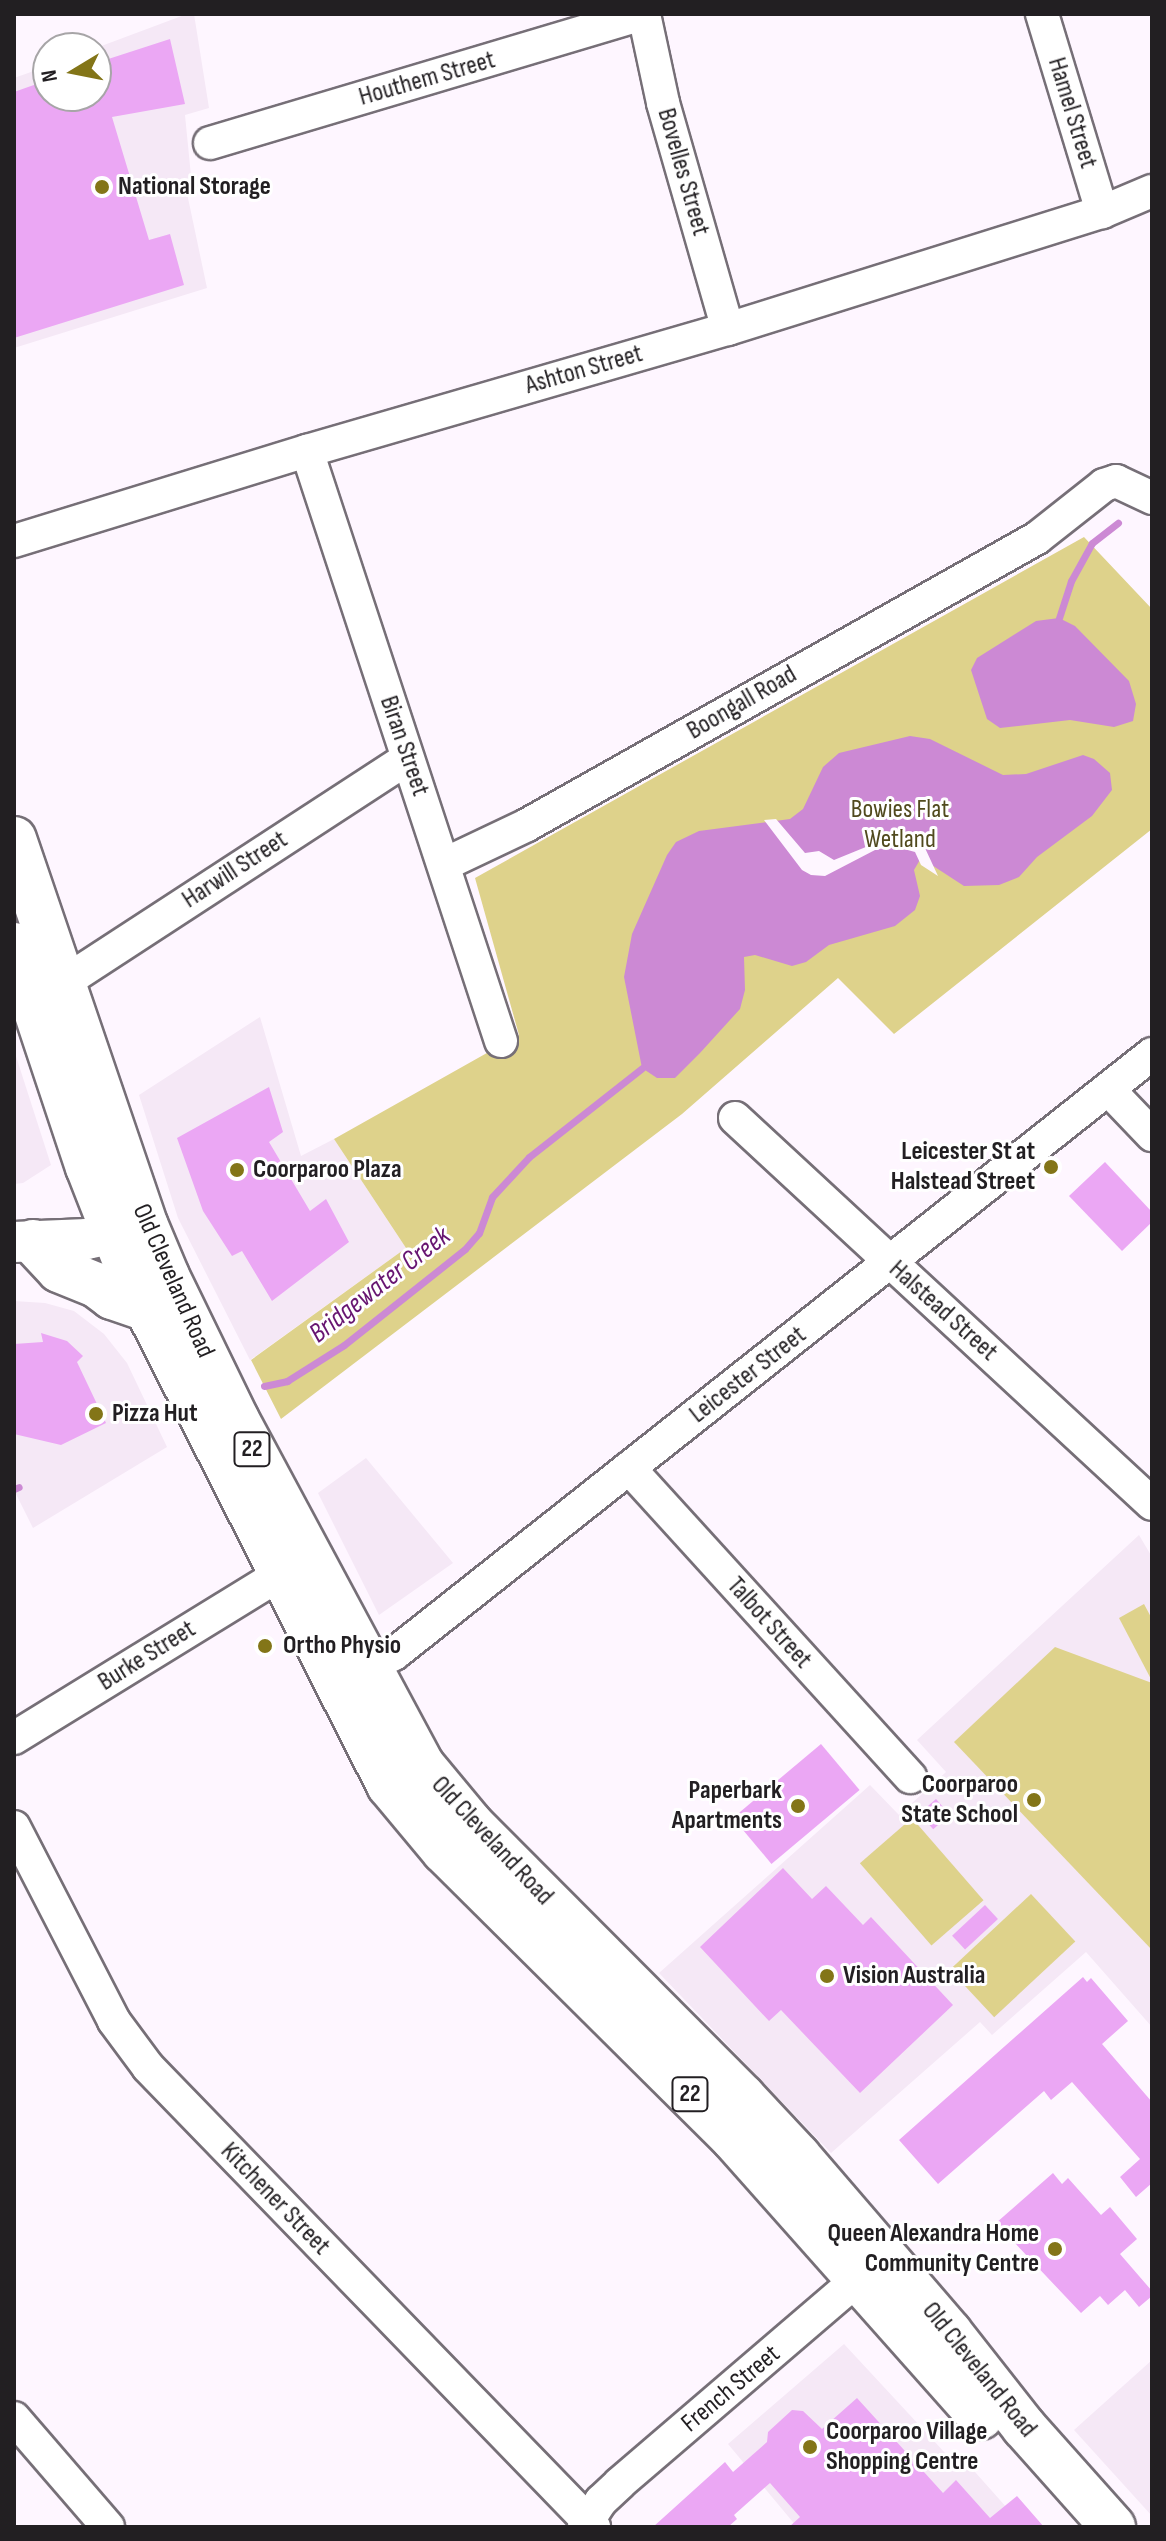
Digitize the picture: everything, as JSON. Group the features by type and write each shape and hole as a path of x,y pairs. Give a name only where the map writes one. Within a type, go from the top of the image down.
{"highway":[{"name":"Old Cleveland Road","path":"14,839 63,983 130,1230 147,1309 281,1574 352,1676"},
{"name":"Old Cleveland Road","path":"14,945 130,1230 237,1420 352,1676 401,1804 733,2138 871,2267 1024,2427 1113,2527"},
{"path":"24,1242 59,1270 96,1285 112,1297 147,1309"},
{"name":"Old Cleveland Road","path":"871,2267 1078,2527"}],"main road":[{"path":"24,1242 130,1230"}],"street":[{"name":"Houthem Street","path":"210,143 644,14"},
{"name":"Bovelles Street","path":"644,14 663,103 728,329"},
{"name":"Hamel Street","path":"1042,14 1102,212"},
{"name":"Ashton Street","path":"14,541 307,451 728,329 1102,212 1152,191"},
{"name":"Biran Street","path":"307,451 501,1041"},
{"name":"Boongall Road","path":"445,864 527,825 1037,538 1104,485 1116,481 1152,498"},
{"name":"Harwill Street","path":"63,983 407,759"},
{"name":"Leicester Street","path":"352,1676 394,1654 1152,1054"},
{"path":"1108,1089 1152,1135"},
{"name":"Halstead Street","path":"735,1118 1152,1504"},
{"name":"Talbot Street","path":"629,1468 910,1777"},
{"name":"Burke Street","path":"14,1738 281,1574"},
{"name":"Kitchener Street","path":"14,1827 105,2006 132,2048 589,2525"},
{"name":"French Street","path":"589,2525 620,2483 871,2267"},
{"path":"14,2418 108,2527"}],"shaded area":[{"name":"National Storage","path":"194,14 209,108 185,115 191,176 188,198 207,288 14,348 14,78 32,72 32,112 112,112 112,42"},
{"path":"1059,618 1075,626 1129,681 1136,704 1133,721 1114,727 1070,720 1000,728 987,719 971,670 977,658 1036,621"},
{"path":"910,736 930,739 1003,775 1026,774 1083,755 1094,759 1110,773 1112,790 1092,816 1037,857 1019,877 999,885 964,886 921,858 914,870 920,896 915,910 895,926 829,945 806,962 792,966 755,955 744,957 745,990 740,1009 700,1053 675,1078 657,1078 642,1068 624,977 632,934 667,855 676,842 699,831 790,819 803,809 823,767 839,753"},
{"path":"260,1017 301,1156 334,1139 406,1248 250,1360 178,1218 139,1095"},
{"path":"14,1050 51,1165 23,1183 14,1184"},
{"path":"14,1301 45,1303 74,1311 104,1334 127,1363 167,1447 33,1528 14,1490"},
{"path":"366,1458 453,1563 379,1615 318,1493"},
{"name":"Coorparoo State School","path":"1139,1535 1152,1557 1152,2027 1086,1952 992,2035 980,2022 831,2153 659,1973 870,1785 899,1815 946,1772 917,1740"},
{"path":"844,2344 959,2468 967,2463 1024,2527 797,2527 728,2444"},
{"path":"1152,2360 1152,2516 1074,2430"}],"green space":[{"name":"Bowies Flat Wetland","path":"1084,537 1152,609 1152,829 894,1034 838,978 682,1114 281,1419 251,1360 406,1248 334,1139 519,1035 475,878"},
{"path":"1144,1604 1152,1619 1152,1681 1119,1618"},
{"path":"1055,1647 1152,1683 1152,1950 954,1742"},
{"path":"912,1818 984,1900 931,1946 860,1863"},
{"path":"1031,1894 1075,1942 994,2017 950,1970"}],"pier":[{"path":"776,819 805,853 819,851 834,860 883,840 912,840 925,848 938,876 921,865 915,852 893,846 875,850 825,876 811,875 802,870 764,820"}],"building":[{"name":"National Storage","path":"170,39 185,104 112,117 149,240 170,234 184,285 14,338 14,92 32,86 32,112 112,112 112,58"},
{"name":"Coorparoo Plaza","path":"269,1087 283,1132 269,1142 310,1211 326,1199 349,1242 272,1301 242,1251 232,1256 203,1211 177,1138"},
{"path":"1105,1162 1152,1212 1152,1222 1122,1251 1069,1196"},
{"path":"41,1333 67,1341 83,1356 77,1362 106,1423 61,1445 14,1434 14,1344 43,1342"},
{"name":"Paperbark Apartments","path":"821,1744 860,1790 771,1864 733,1818"},
{"path":"936,1799 950,1815 933,1829 919,1813"},
{"name":"Vision Australia","path":"783,1868 812,1899 826,1886 863,1925 871,1917 953,2005 860,2093 781,2010 769,2021 700,1947"},
{"path":"985,1905 998,1919 965,1950 952,1936"},
{"path":"1083,1977 1087,1982 1091,1978 1128,2021 1102,2044 1152,2102 1152,2183 1136,2197 1120,2177 1140,2159 1072,2082 1051,2100 1044,2091 938,2184 899,2140"},
{"name":"Queen Alexandra Home Community Centre","path":"1053,2173 1062,2184 1068,2178 1101,2215 1110,2207 1137,2239 1120,2254 1152,2291 1152,2296 1139,2307 1125,2290 1108,2305 1100,2296 1081,2313 996,2223"},
{"path":"857,2398 943,2493 956,2480 990,2518 1017,2496 1044,2527 789,2527 800,2517 770,2483 734,2515 737,2519 728,2527 653,2527 725,2462 733,2472 767,2442 768,2432 792,2410 803,2411 822,2429"}],"waterway":[{"path":"1059,618 1071,581 1092,543 1118,523"},
{"name":"Bridgewater Creek","path":"264,1386 287,1381 344,1345 465,1249 479,1233 492,1197 529,1157 642,1068"},
{"name":"Bridgewater Creek","path":"14,1489 19,1487"}],"place":[{"name":"National Storage","path":"102,187"},
{"name":"Leicester St at Halstead Street","path":"1051,1167"},
{"name":"Coorparoo Plaza","path":"237,1170"},
{"name":"Pizza Hut","path":"96,1414"},
{"name":"Ortho Physio","path":"265,1646"},
{"name":"Coorparoo State School","path":"1034,1800"},
{"name":"Paperbark Apartments","path":"798,1806"},
{"name":"Vision Australia","path":"827,1976"},
{"name":"Queen Alexandra Home Community Centre","path":"1055,2249"},
{"name":"Coorparoo Village Shopping Centre","path":"810,2447"}]}
